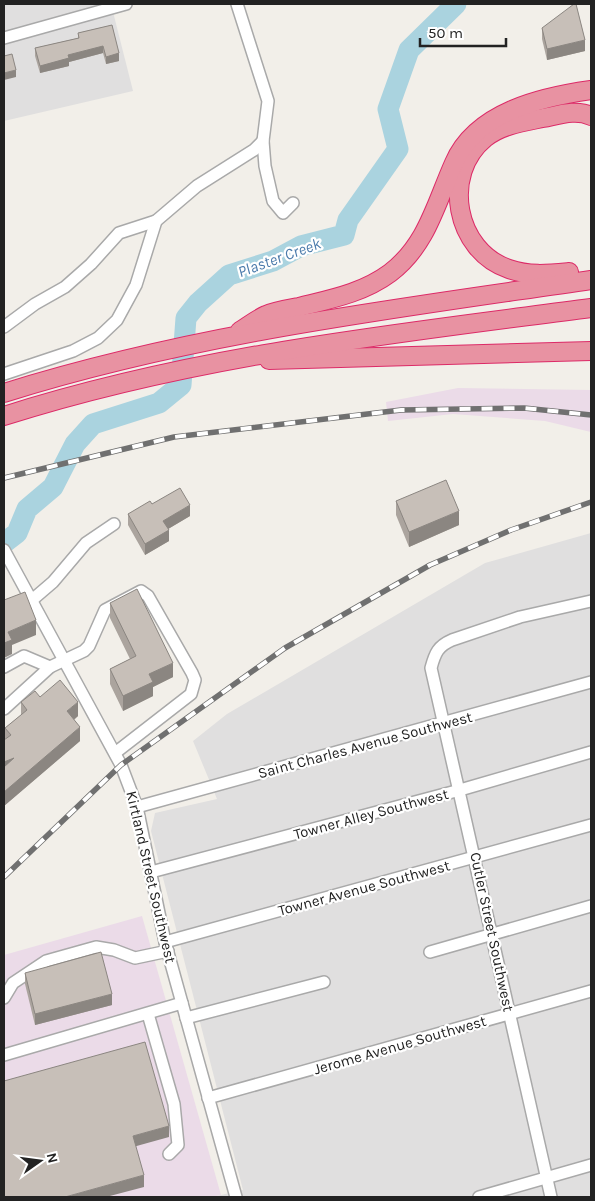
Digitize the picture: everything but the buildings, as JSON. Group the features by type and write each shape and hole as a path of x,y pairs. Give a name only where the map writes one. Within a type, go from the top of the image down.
{"highway":[{"path":"230,336 266,315 348,295 388,274 408,257 423,236 454,163 463,146 475,132 502,115 525,105 591,90"},
{"path":"591,116 579,112 557,115 508,126 492,134 478,145 466,161 460,182 458,202 469,236 490,260 518,272 542,274 570,272 591,279"},
{"path":"4,393 92,367 230,336 377,311 591,279"},
{"path":"4,416 92,390 220,361 308,346 591,308"},
{"path":"220,361 591,351"}],"street":[{"path":"4,38 126,4"},
{"path":"237,4 268,101 263,141 265,166 273,201 283,213 293,203"},
{"path":"4,327 35,304 65,287 91,264 119,233 156,221 197,186 254,150 263,141"},
{"path":"4,374 73,351 98,338 116,320 136,285 156,221"},
{"path":"32,600 53,582 86,543 114,524"},
{"name":"Kirtland Street Southwest","path":"5,552 115,753 138,807 166,946 236,1197"},
{"path":"4,709 50,667 65,661 90,646 105,610 141,591 148,596 195,680 191,694 115,753"},
{"name":"Cutler Street Southwest","path":"551,1197 432,668 435,652 447,642 520,617 591,601"},
{"path":"4,667 24,656 50,667"},
{"name":"Saint Charles Avenue Southwest","path":"138,807 591,682"},
{"name":"Towner Alley Southwest","path":"151,872 460,790 591,752"},
{"name":"Towner Avenue Southwest","path":"4,998 13,983 46,961 96,947 114,950 135,958 166,946 591,826"},
{"path":"430,952 591,906"},
{"path":"186,1018 324,982"},
{"name":"Jerome Avenue Southwest","path":"208,1098 591,991"},
{"path":"4,1055 182,1003"},
{"path":"148,1014 177,1120 178,1145 168,1154"},
{"path":"479,1197 591,1165"}],"shaded area":[{"path":"4,4 111,4 133,91 4,121"},
{"path":"458,388 591,390 591,432 545,421 453,414 388,421 386,402"},
{"path":"591,533 591,1197 212,1197 243,1190 151,831 155,813 217,799 193,741 227,714 485,563"},
{"path":"142,916 221,1195 212,1197 4,1197 4,955"}],"waterway":[{"name":"Plaster Creek","path":"4,543 17,533 27,509 53,487 75,444 93,424 159,403 181,385 186,318 198,303 229,275 273,261 301,246 344,235 348,220 398,149 388,109 409,50 456,4"}],"railway":[{"path":"4,478 174,437 401,410 524,408 591,415"},
{"path":"4,877 121,765 285,648 430,565 511,530 591,502"}]}
